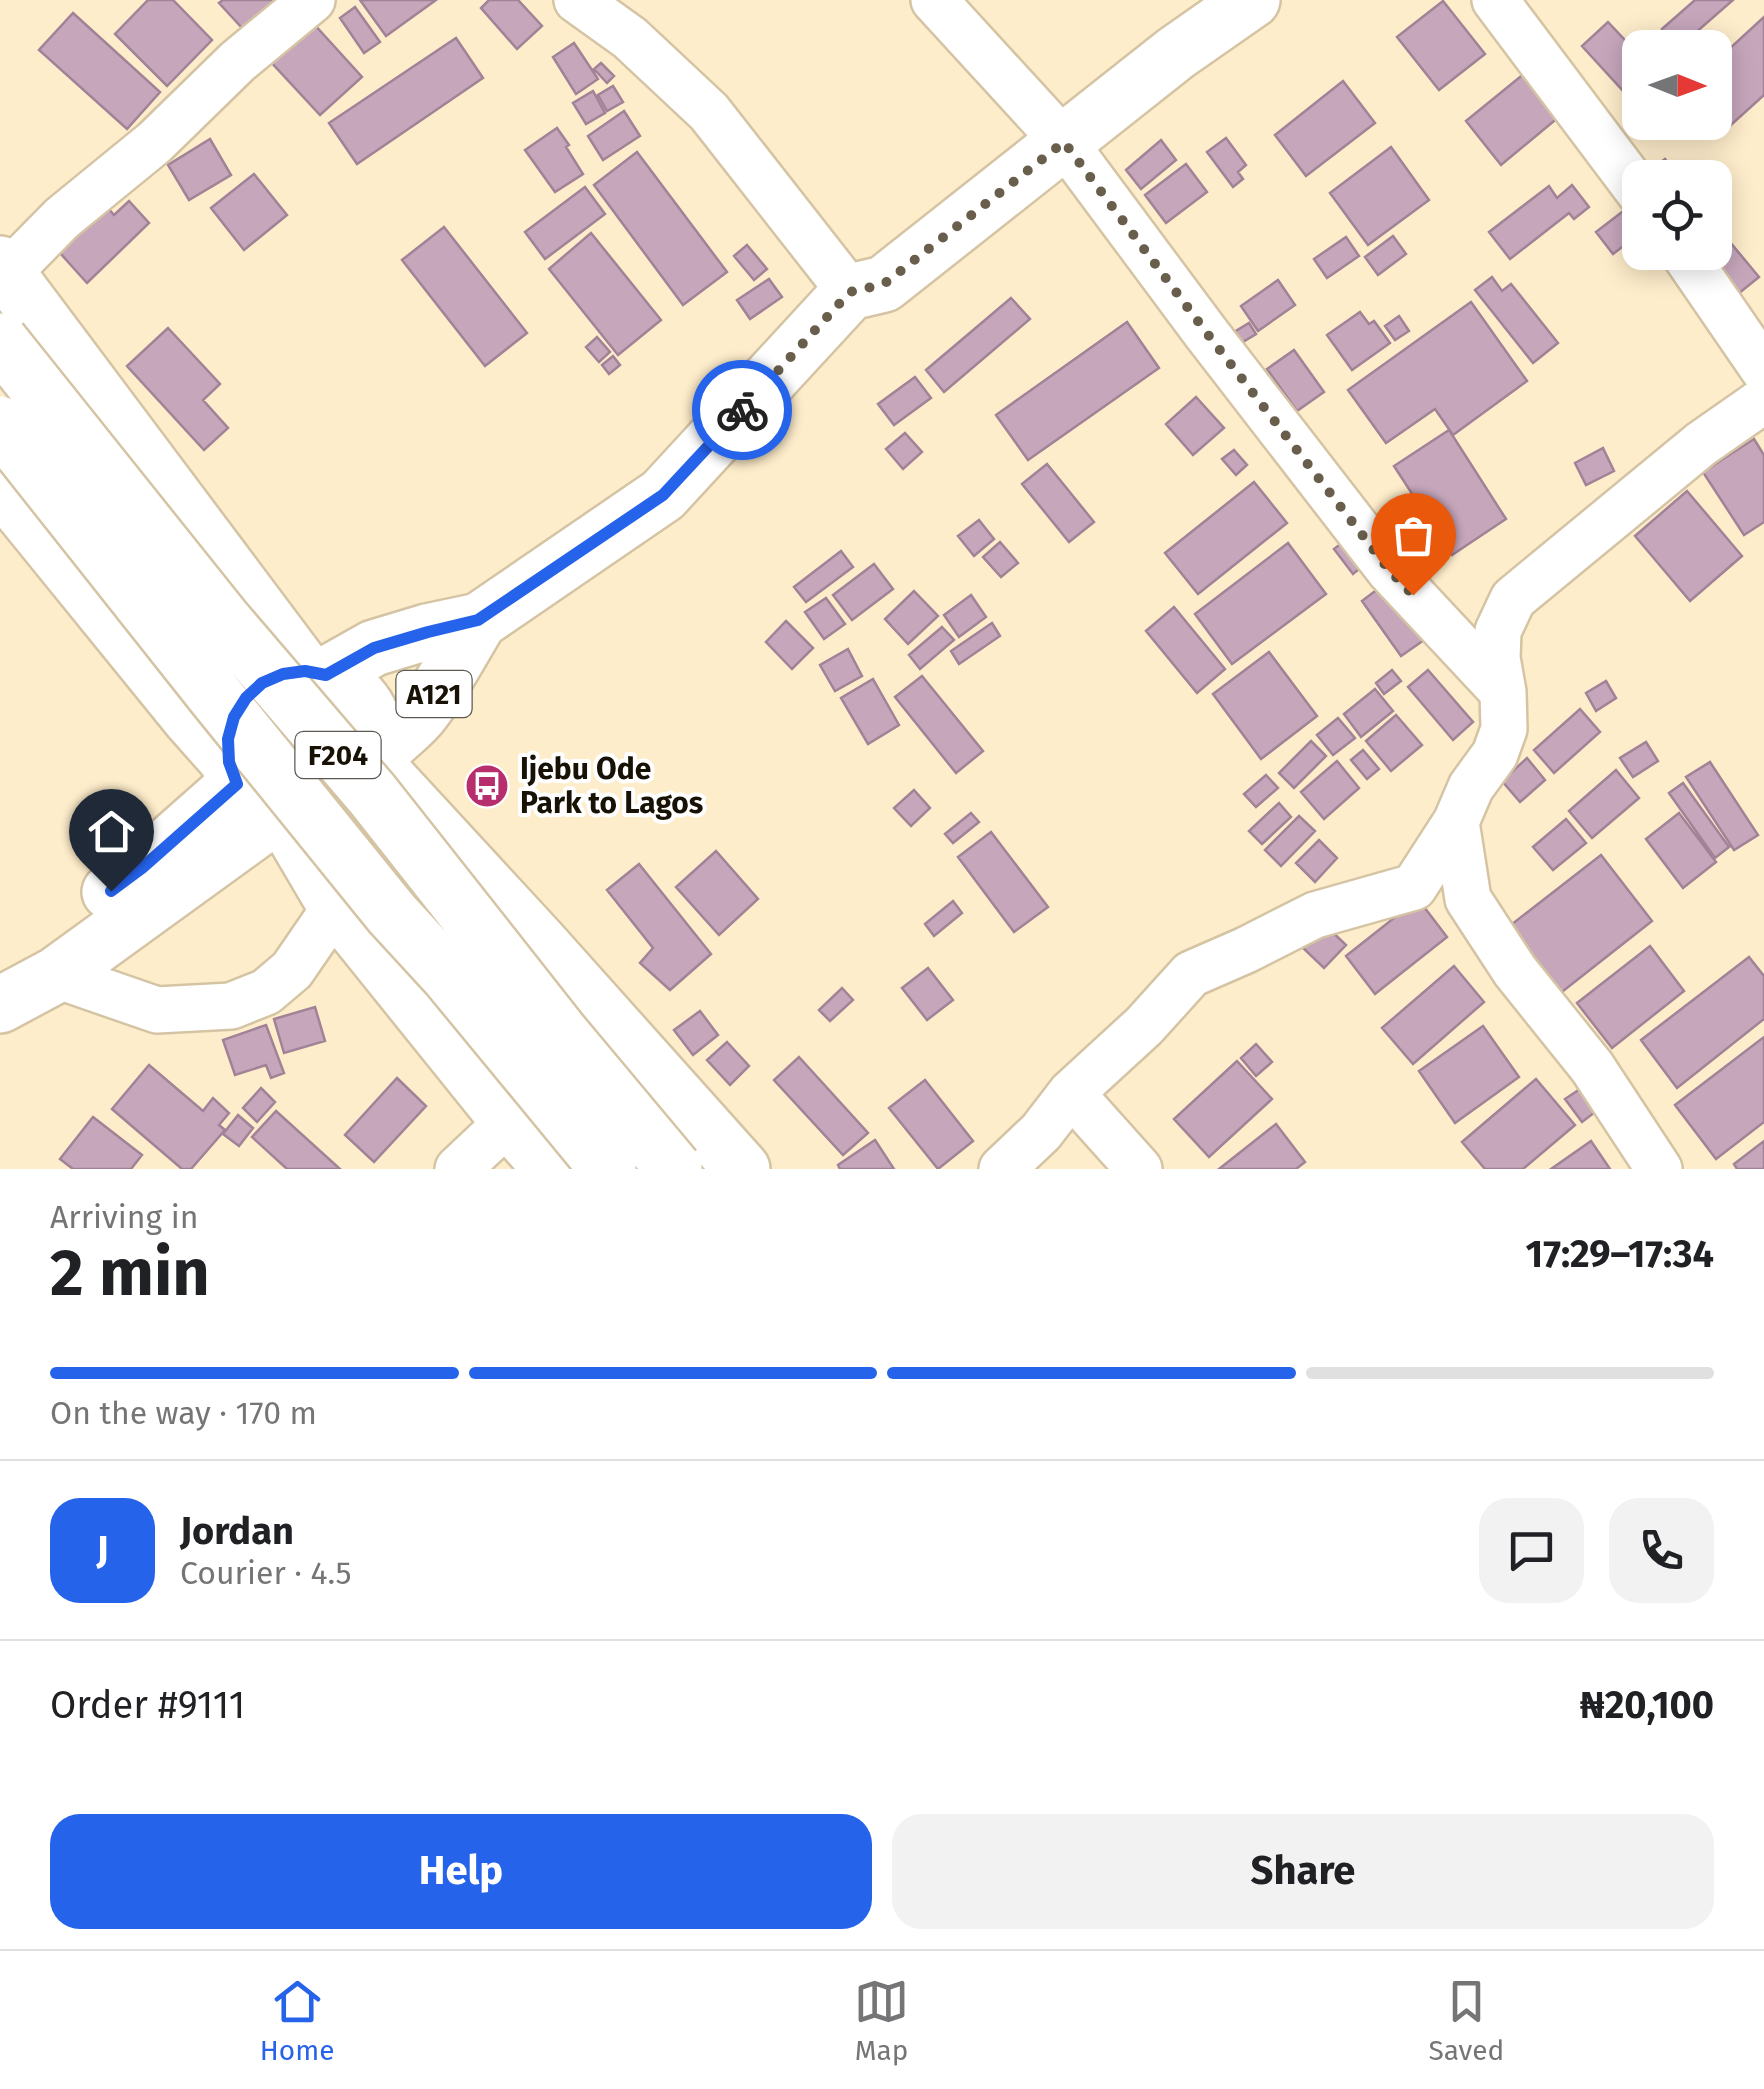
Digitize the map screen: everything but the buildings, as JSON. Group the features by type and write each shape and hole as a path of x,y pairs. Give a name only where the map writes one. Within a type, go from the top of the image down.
{"main road":[{"name":"A121","path":"478,620 422,713 376,761 360,795 335,815 302,822 257,796 228,739 234,717 262,683 283,674 315,673 374,648 478,620 663,495 850,292 884,284 1176,54 1252,0"},
{"path":"4,269 315,673"},
{"name":"F204","path":"0,341 223,620 372,794 562,1035 674,1169"},
{"name":"F204","path":"0,424 392,914 608,1169"},
{"path":"0,484 257,796 336,906 552,1169"},
{"name":"A121","path":"315,673 348,687 366,706 376,731 376,761"},
{"path":"376,761 742,1169"},
{"path":"0,968 18,959 142,868 257,796"},
{"path":"0,1006 56,975 257,796"}],"street":[{"path":"4,269 154,142 238,61 312,0"},
{"path":"577,0 630,38 709,112 850,292"},
{"path":"934,0 1064,142 1390,571 1502,692"},
{"path":"1494,0 1622,169"},
{"path":"1696,270 1764,370"},
{"path":"1002,1169 1191,974 1314,916 1414,887 1456,822 1470,787 1495,754 1504,729 1496,658 1498,631 1513,599 1700,444 1764,400"},
{"path":"1456,822 1468,899 1515,972 1592,1067 1660,1169"},
{"path":"56,975 156,1010 231,1006 266,992 292,970 336,906"},
{"path":"1072,1093 1138,1169"},
{"path":"458,1169 509,1121"}],"way so far":[{"path":"742,410 850,292 884,284 1064,142 1390,571 1413,595"}],"place":[{"name":"Ijebu Ode Park to Lagos","path":"487,786"}],"route":[{"path":"111,891 237,784 229,762 228,739 234,717 262,683 283,674 305,671 326,675 374,648 478,620 663,495 742,410"}]}
